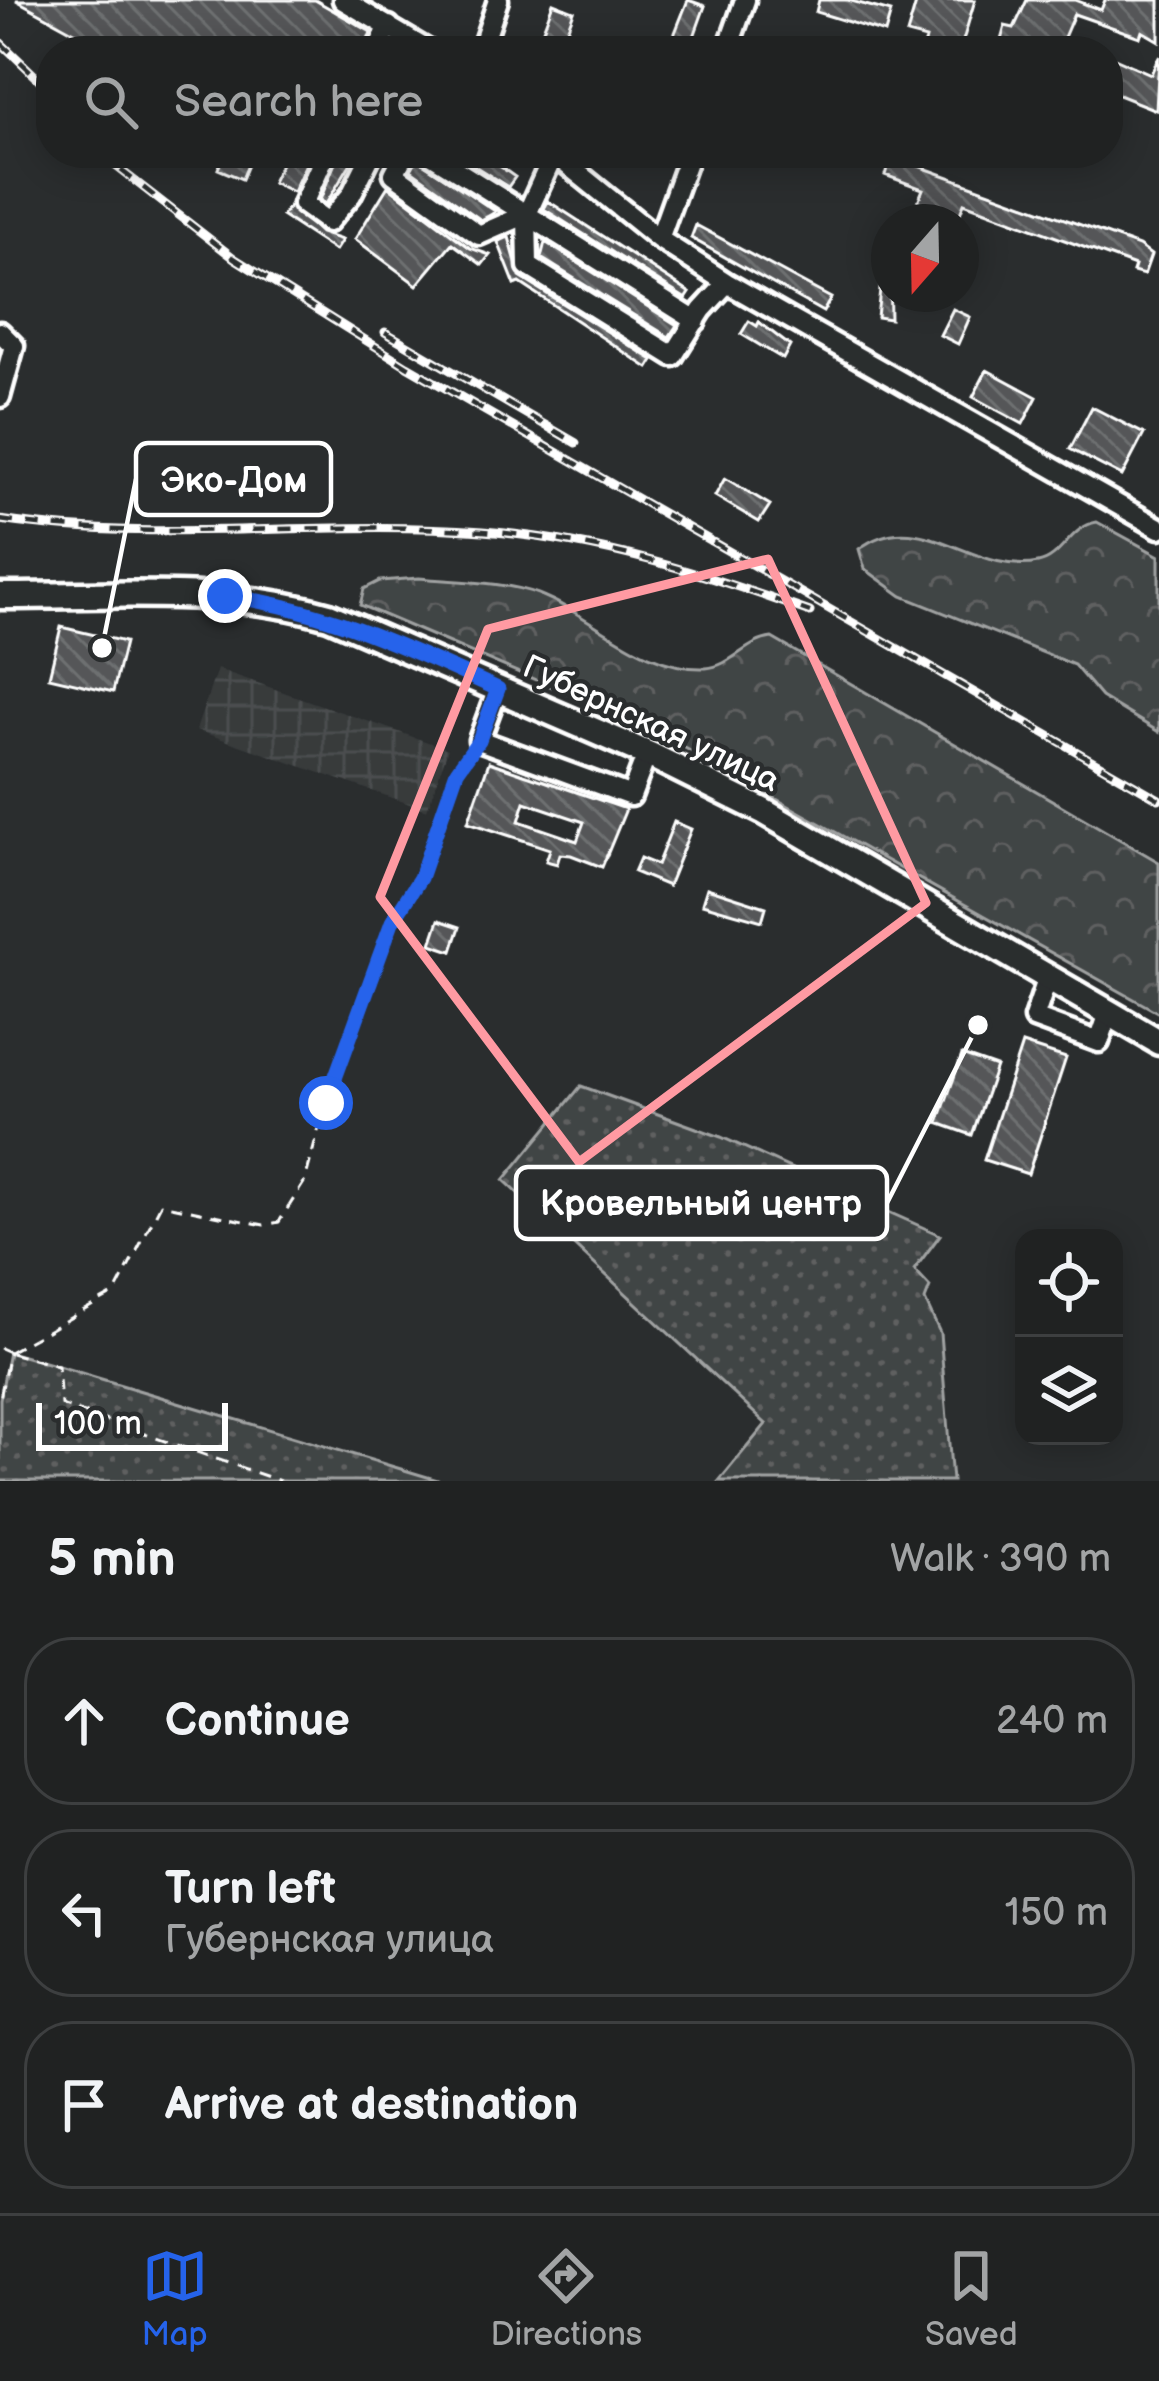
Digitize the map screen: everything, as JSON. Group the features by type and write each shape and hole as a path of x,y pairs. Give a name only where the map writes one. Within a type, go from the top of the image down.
{"main road":[{"name":"Губернская улица","path":"0,596 225,596 280,602 329,616 647,754 764,811 1159,1042"}],"street":[{"path":"344,0 405,36"},
{"path":"486,36 498,0"},
{"path":"732,36 745,0"},
{"path":"384,36 389,26"},
{"path":"319,168 303,204 328,222 351,195 364,168"},
{"path":"397,168 394,173 479,236 527,214"},
{"path":"452,168 696,321"},
{"path":"547,168 527,214 528,266 674,356 728,284"},
{"path":"572,168 658,239 728,284 1159,527"},
{"path":"658,239 684,168"},
{"path":"0,332 14,346 0,397"},
{"path":"498,689 479,740 631,796 647,754"},
{"path":"1048,977 1034,1018 1099,1042 1109,1013"}],"path":[{"path":"9,1352 115,1293 160,1204 264,1225 279,1222 292,1206 392,922 420,878 457,771 479,740"},
{"path":"0,1348 58,1366 61,1406 280,1481"},
{"path":"0,1399 9,1352"}],"highlighted area":[{"path":"768,559 926,903 579,1162 380,897 488,629"}],"shaded area":[{"path":"217,669 448,749 427,810 196,730"}],"green space":[{"path":"1097,522 1159,556 1159,732 1101,697 1074,665 902,596 865,569 859,549 881,537 903,533 991,560 1038,563 1054,555 1079,530"},
{"path":"419,578 495,584 538,594 639,651 683,667 715,666 772,638 1159,862 1159,1013 651,729 360,605 364,589 380,581"},
{"path":"581,1086 721,1137 940,1235 914,1270 930,1287 925,1300 940,1333 952,1481 719,1481 766,1424 504,1180"},
{"path":"9,1352 441,1481 0,1481 0,1399"}],"building":[{"path":"16,0 315,0 371,32 370,36 78,34"},
{"path":"688,0 705,6 694,36 674,36"},
{"path":"819,0 848,0 891,12 885,33 816,12"},
{"path":"917,0 975,0 964,36 907,34"},
{"path":"1027,0 1075,0 1101,10 1105,0 1159,0 1159,41 1142,31 1140,37 1074,14 1065,36 1002,36 1005,26 1014,28"},
{"path":"553,3 574,11 565,36 541,36"},
{"path":"1159,56 1156,110 1123,97 1123,62 1151,74"},
{"path":"218,168 247,168 242,179"},
{"path":"279,168 304,168 293,192 272,182"},
{"path":"333,168 348,168 326,204 320,200"},
{"path":"430,168 495,211 481,220 411,170"},
{"path":"478,168 502,168 515,177 508,187"},
{"path":"887,168 924,168 1139,246 1151,255 1144,275 1133,272 1135,266 979,209 979,204 917,204 923,189 885,175"},
{"path":"388,186 470,248 490,255 482,265 452,243 417,285 355,239"},
{"path":"548,201 690,293 686,299 544,209"},
{"path":"290,205 320,233 342,240 335,251 282,216"},
{"path":"696,225 831,298 823,312 691,238"},
{"path":"509,237 520,277 653,360 648,368 520,283 515,285 498,242"},
{"path":"545,242 677,325 669,337 541,258"},
{"path":"952,312 970,317 958,344 940,335"},
{"path":"749,321 757,326 759,322 790,346 783,359 741,334"},
{"path":"987,370 1037,397 1023,424 973,397"},
{"path":"1092,407 1144,434 1122,476 1070,449"},
{"path":"725,478 770,505 759,522 715,496"},
{"path":"61,627 125,642 113,692 49,677"},
{"path":"489,762 626,809 602,867 571,855 560,854 557,864 546,861 550,849 468,822","holes":["525,802 584,822 577,841 519,821"]},
{"path":"674,822 691,829 668,886 634,872 640,858 657,865"},
{"path":"707,888 766,907 762,921 702,904"},
{"path":"439,920 460,927 452,951 431,944"},
{"path":"1022,1044 1066,1058 1028,1174 984,1160"},
{"path":"962,1055 996,1067 972,1135 938,1123"}],"railway":[{"path":"0,42 36,77"},
{"path":"118,168 234,258 407,366 1159,799"},
{"path":"385,332 576,443"},
{"path":"0,520 120,530 423,528 526,535 650,560 810,612"}],"place":[{"name":"Эко-Дом","path":"102,648"},
{"name":"Кровельный центр","path":"978,1025"}],"route":[{"path":"225,596 280,602 329,616 498,689 479,740 457,771 420,878 392,922 326,1103"}]}
